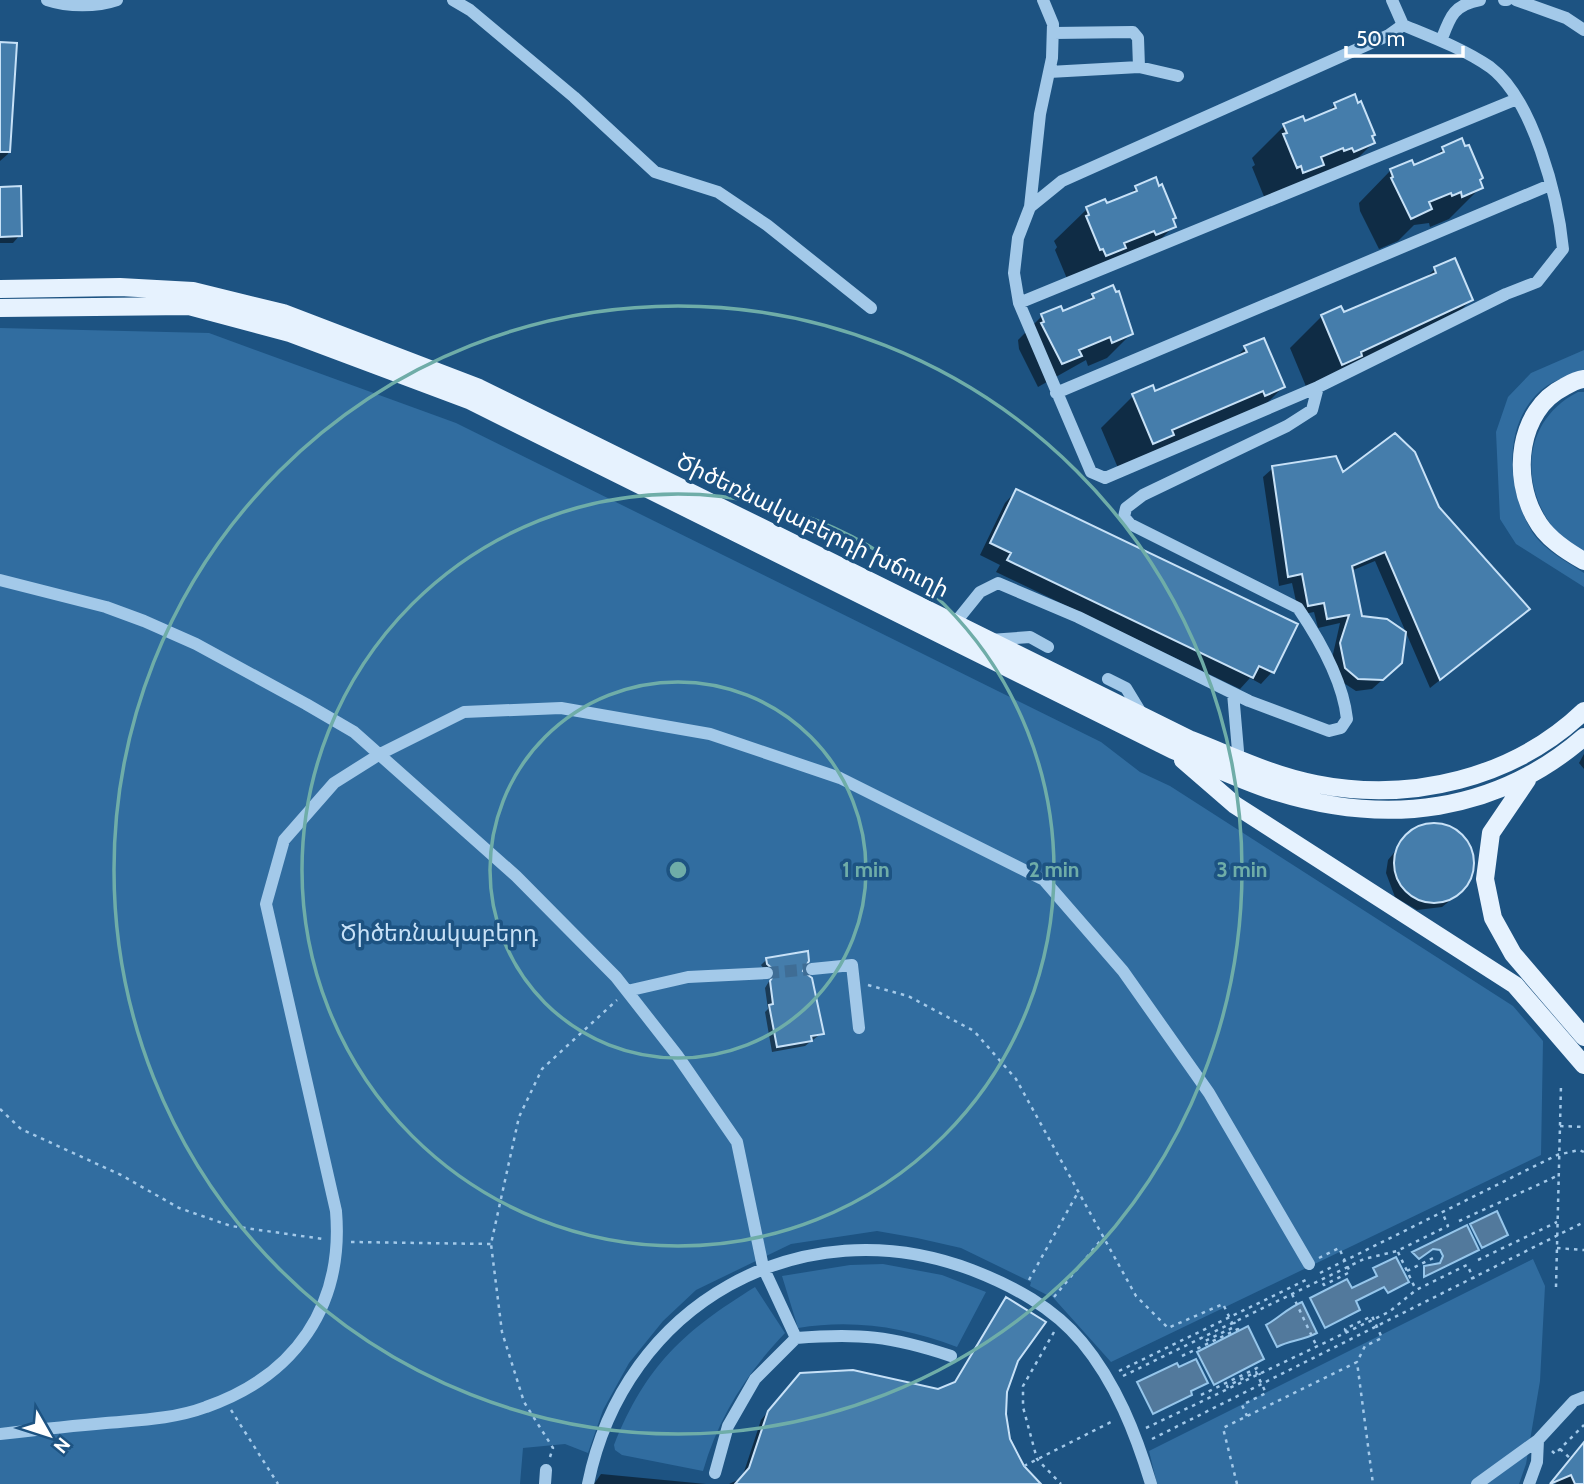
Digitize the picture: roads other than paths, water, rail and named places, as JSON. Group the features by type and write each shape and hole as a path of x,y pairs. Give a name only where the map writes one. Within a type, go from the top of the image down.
{"main road":[{"name":"Ծիծեռնակաբերդի խճուղի","path":"0,289 120,287 193,291 283,313 384,349 479,388 1143,716 1265,770 1315,784 1383,789 1445,784 1514,760 1548,740 1584,711"},
{"name":"Ծիծեռնակաբերդի խճուղի","path":"0,308 189,306 314,342 469,400 1173,750 1277,792 1355,807 1392,809 1461,803 1484,797 1530,776 1559,758 1584,737"},
{"path":"1584,380 1550,394 1534,414 1522,450 1523,487 1536,520 1559,546 1584,561"},
{"path":"1173,750 1235,805 1515,985 1584,1065"},
{"path":"1530,776 1491,833 1485,879 1493,918 1513,954 1584,1037"}],"street":[{"path":"47,0 58,4 106,4 117,0"},
{"path":"453,0 470,10 574,97 655,172 718,192 767,225 870,308"},
{"path":"1030,207 1062,181 1213,116 1402,26 1441,40 1492,68 1527,110 1560,218 1563,249 1537,282 1506,294 1318,387 1105,478 1091,472 1019,303 1014,273 1018,237 1030,207 1040,114 1049,72 1053,24 1043,0"},
{"path":"1392,0 1402,26"},
{"path":"1441,40 1451,12 1463,3 1480,0"},
{"path":"1516,0 1566,18 1584,30"},
{"path":"1053,33 1133,32 1138,38 1139,67"},
{"path":"1049,72 1139,67 1178,76"},
{"path":"1019,303 1517,99"},
{"path":"1056,394 1550,185"},
{"path":"955,623 979,592 998,583 1077,617 1233,694 1329,731 1341,728 1347,719 1345,700 1311,627 1298,608 1130,524 1124,517 1126,508 1143,495 1287,426 1312,410 1318,387"},
{"path":"0,580 106,607 196,644 354,732 516,876 627,991 677,1055 737,1142 762,1267 796,1338"},
{"path":"989,640 1030,637 1048,647"},
{"path":"1108,679 1126,688 1143,716"},
{"path":"1233,694 1238,751"},
{"path":"0,1434 163,1418 206,1407 252,1386 285,1362 310,1332 327,1299 338,1241 336,1211 266,904 284,840 334,783 380,754 464,712 562,708 710,734 840,778 1044,880 1123,971 1201,1082 1309,1264"},
{"path":"812,969 852,965 859,1028"},
{"path":"627,991 688,977 767,973"},
{"path":"588,1484 603,1433 643,1362 669,1332 699,1306 762,1267 815,1253 863,1248 911,1252 958,1265 1022,1292 1045,1308 1081,1340 1106,1377 1139,1445 1151,1484"},
{"path":"715,1473 728,1426 755,1379 796,1338 844,1335 901,1339 951,1356"},
{"path":"1477,1484 1538,1440 1574,1401 1584,1397"},
{"path":"1529,1484 1537,1462 1538,1440"},
{"path":"545,1484 546,1469"}],"tunnel":[{"path":"767,973 812,969"}],"park label":[{"name":"Ծիծեռնակաբերդ","path":"439,933"}]}
